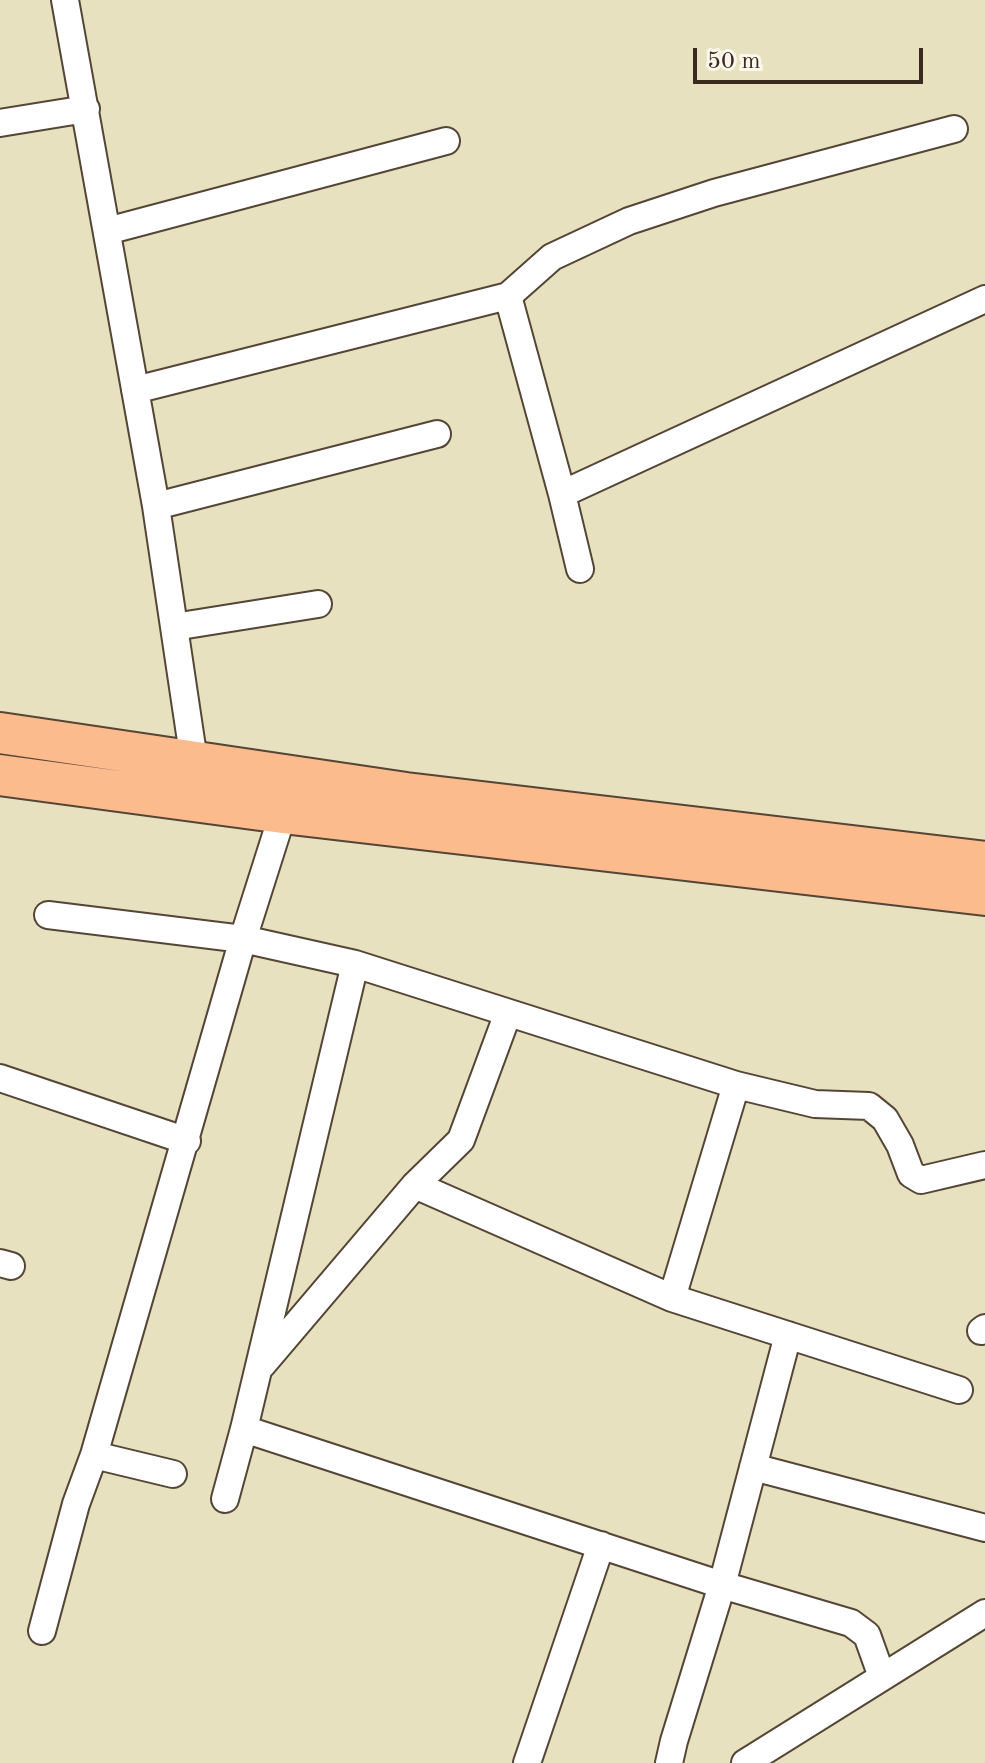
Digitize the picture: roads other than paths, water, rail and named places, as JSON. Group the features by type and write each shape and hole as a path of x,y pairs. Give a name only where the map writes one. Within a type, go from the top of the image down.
{"main road":[{"path":"0,733 406,793 985,862"},
{"path":"0,775 283,813 985,895"}],"street":[{"path":"67,1 156,506 194,761"},
{"path":"0,123 86,109"},
{"path":"135,390 508,296 552,257 629,221 714,193 954,129"},
{"path":"107,231 446,141"},
{"path":"508,296 580,569"},
{"path":"562,494 985,299"},
{"path":"156,506 437,434"},
{"path":"174,627 318,604"},
{"path":"42,1631 76,1504 94,1455 243,939 283,813"},
{"path":"48,915 243,939 355,964 736,1085 815,1104 869,1106 885,1119 900,1145 911,1174 921,1180 985,1165"},
{"path":"225,1499 355,964"},
{"path":"258,1370 415,1185 461,1140 508,1013"},
{"path":"0,1078 187,1141"},
{"path":"672,1298 736,1085"},
{"path":"415,1185 672,1298 959,1390"},
{"path":"669,1763 722,1585 788,1335"},
{"path":"244,1429 722,1585 851,1623 867,1635 882,1677"},
{"path":"94,1455 173,1474"},
{"path":"753,1467 985,1528"},
{"path":"527,1763 601,1545"},
{"path":"745,1763 985,1613"}]}
